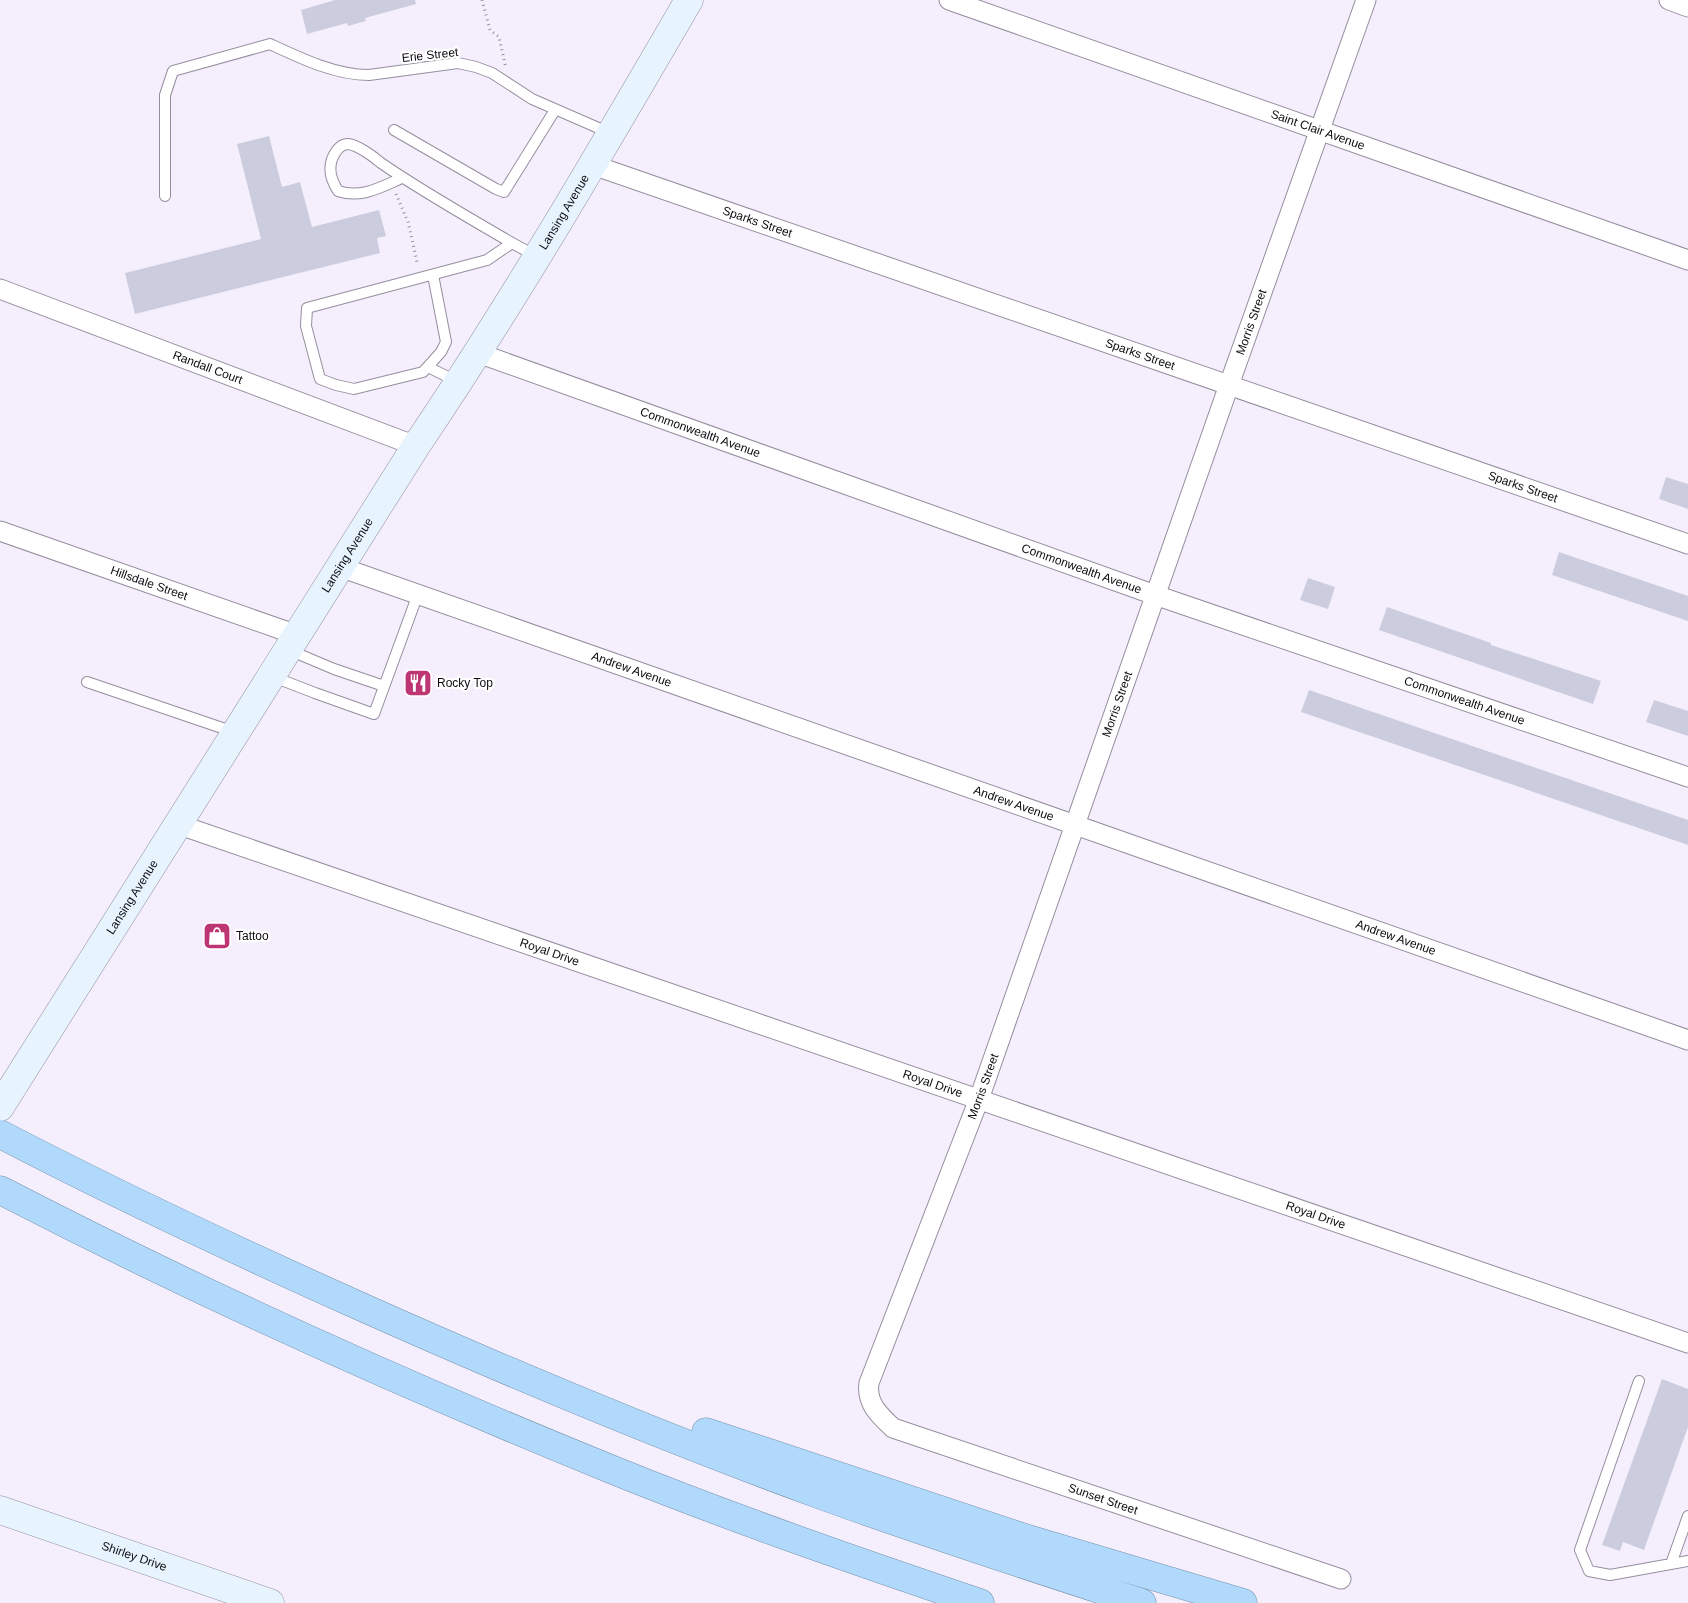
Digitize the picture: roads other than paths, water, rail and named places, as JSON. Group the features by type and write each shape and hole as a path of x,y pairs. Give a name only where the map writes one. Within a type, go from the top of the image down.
{"highway":[{"path":"0,1134 247,1255 465,1353 626,1420 812,1492 1142,1603"},
{"path":"0,1190 57,1220 326,1347 559,1448 695,1502 980,1603"},
{"path":"465,1353 586,1391 1028,1539 1243,1603"}],"main road":[{"name":"Lansing Avenue","path":"0,1106 416,446 478,353 593,165 689,0"},
{"name":"Shirley Drive","path":"0,1510 270,1603"}],"street":[{"name":"Saint Clair Avenue","path":"949,0 1688,260"},
{"name":"Morris Street","path":"872,1406 868,1398 869,1383 979,1099 1366,0"},
{"path":"1669,0 1688,7"},
{"name":"Sparks Street","path":"593,165 1688,544"},
{"name":"Randall Court","path":"0,289 416,446"},
{"name":"Commonwealth Avenue","path":"478,353 1155,595 1688,778"},
{"name":"Hillsdale Street","path":"0,530 292,642"},
{"name":"Andrew Avenue","path":"340,567 1688,1040"},
{"name":"Royal Drive","path":"177,824 1688,1343"},
{"name":"Sunset Street","path":"872,1406 893,1428 1341,1579"}],"lane":[{"name":"Erie Street","path":"166,196 165,95 173,71 270,44 298,57 356,75 458,63 476,67 492,73 532,99 611,134"},
{"path":"394,130 504,192 556,110"},
{"path":"402,178 363,194 348,195 338,192 330,176 330,164 340,146 349,144 365,151 402,178 512,244 537,256"},
{"path":"433,275 446,342 441,352 423,372 354,389 320,379 306,326 307,308 487,260 512,244"},
{"path":"428,367 459,382"},
{"path":"271,676 315,694 374,714 418,594"},
{"path":"292,642 334,669 384,686"},
{"path":"87,682 235,732"},
{"path":"1639,1381 1580,1550 1589,1571 1610,1575 1688,1561"},
{"path":"1671,1564 1688,1516"}],"place":[{"name":"Rocky Top","path":"418,683"},
{"name":"Tattoo","path":"217,936"}]}
